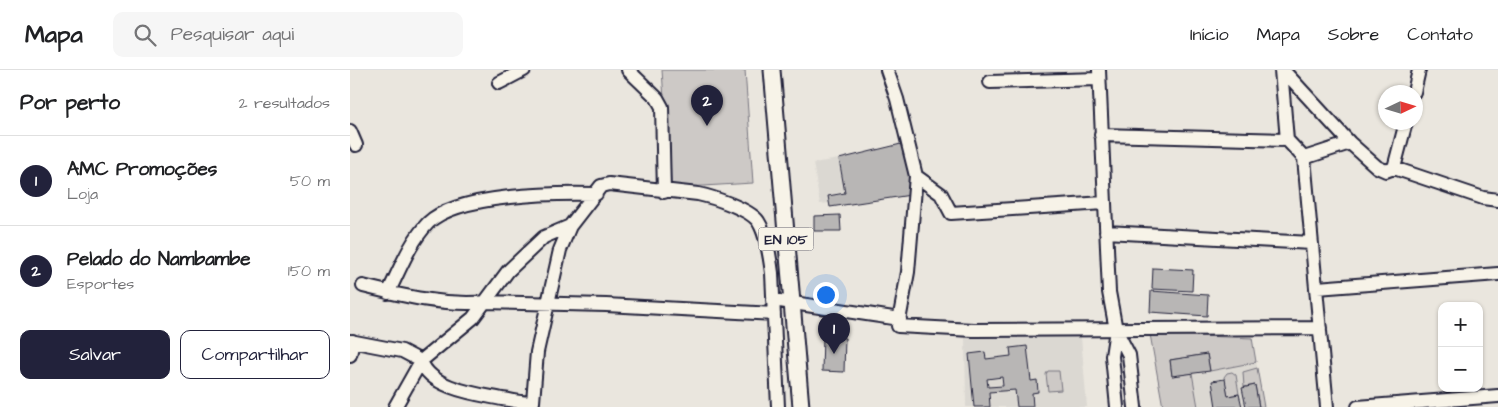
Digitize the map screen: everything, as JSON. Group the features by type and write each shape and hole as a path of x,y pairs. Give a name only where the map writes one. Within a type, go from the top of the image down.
{"main road":[{"name":"EN 105","path":"772,70 800,407"}],"street":[{"path":"499,83 524,70"},
{"path":"628,70 657,98 662,107 664,192"},
{"path":"888,70 916,176 908,272 898,326 973,330 1320,328"},
{"path":"1282,70 1287,140 1304,158 1327,407"},
{"path":"1282,70 1350,143 1377,167 1386,171 1394,168 1483,198 1498,200"},
{"path":"1416,85 1419,70"},
{"path":"990,82 1099,74 1104,203 1110,292 1116,330 1112,356 1117,407"},
{"path":"1394,168 1404,130"},
{"path":"350,131 356,146"},
{"path":"1101,135 1287,140"},
{"path":"1304,158 1350,143"},
{"path":"916,176 941,194 951,213 1104,203"},
{"path":"350,355 351,341 402,351 421,361 424,368 454,389 535,404 537,352 560,250 570,226 601,186 609,184 711,197 753,216 759,223 770,257 778,407"},
{"path":"388,293 409,250 428,222 440,214 473,203 543,193 596,194"},
{"path":"395,407 421,361 456,333 486,302 494,287 508,271 544,238 570,226"},
{"path":"1106,232 1312,243"},
{"path":"1317,288 1498,274"},
{"path":"363,286 388,293 467,304 486,302 548,304 774,314"},
{"path":"773,300 900,319"},
{"path":"1116,330 1129,355 1135,407"},
{"path":"1358,407 1498,396"}],"shaded area":[{"path":"662,70 745,70 753,183 670,188"},
{"path":"839,159 845,193 829,196 830,203 820,204 813,163"},
{"path":"1150,334 1252,338 1264,407 1163,407"},
{"path":"1150,334 1252,338 1256,362 1210,371 1207,354 1170,360 1172,376 1192,373 1198,407 1163,407"},
{"path":"965,335 1081,337 1087,407 966,407"},
{"path":"1257,368 1264,407 1259,407 1255,385 1244,387 1243,372"},
{"path":"1048,371 1059,371 1061,390 1048,391 1046,374"},
{"path":"1232,372 1236,375 1239,394 1228,396 1224,377 1227,373"}],"building":[{"path":"905,143 911,195 830,207 828,196 845,193 839,159"},
{"path":"840,215 841,231 814,231 814,216"},
{"path":"1153,268 1193,270 1192,291 1152,289"},
{"path":"1151,291 1208,295 1207,316 1150,312"},
{"path":"823,337 845,338 844,372 822,371"},
{"path":"1027,346 1031,381 1037,380 1038,392 1032,393 1033,407 1017,407 1015,390 989,392 990,407 974,407 969,354 985,352 986,359 1011,356 1010,348","holes":["1002,377 1003,386 988,387 987,379"]},
{"path":"1207,354 1210,371 1172,376 1170,360"},
{"path":"1225,379 1228,396 1239,394 1242,407 1216,407 1212,381"},
{"path":"1255,385 1259,407 1246,407 1242,388"}],"place":[{"name":"Pelado do Nambambe","path":"707,126"},
{"name":"AMC Promoções","path":"834,354"}]}
